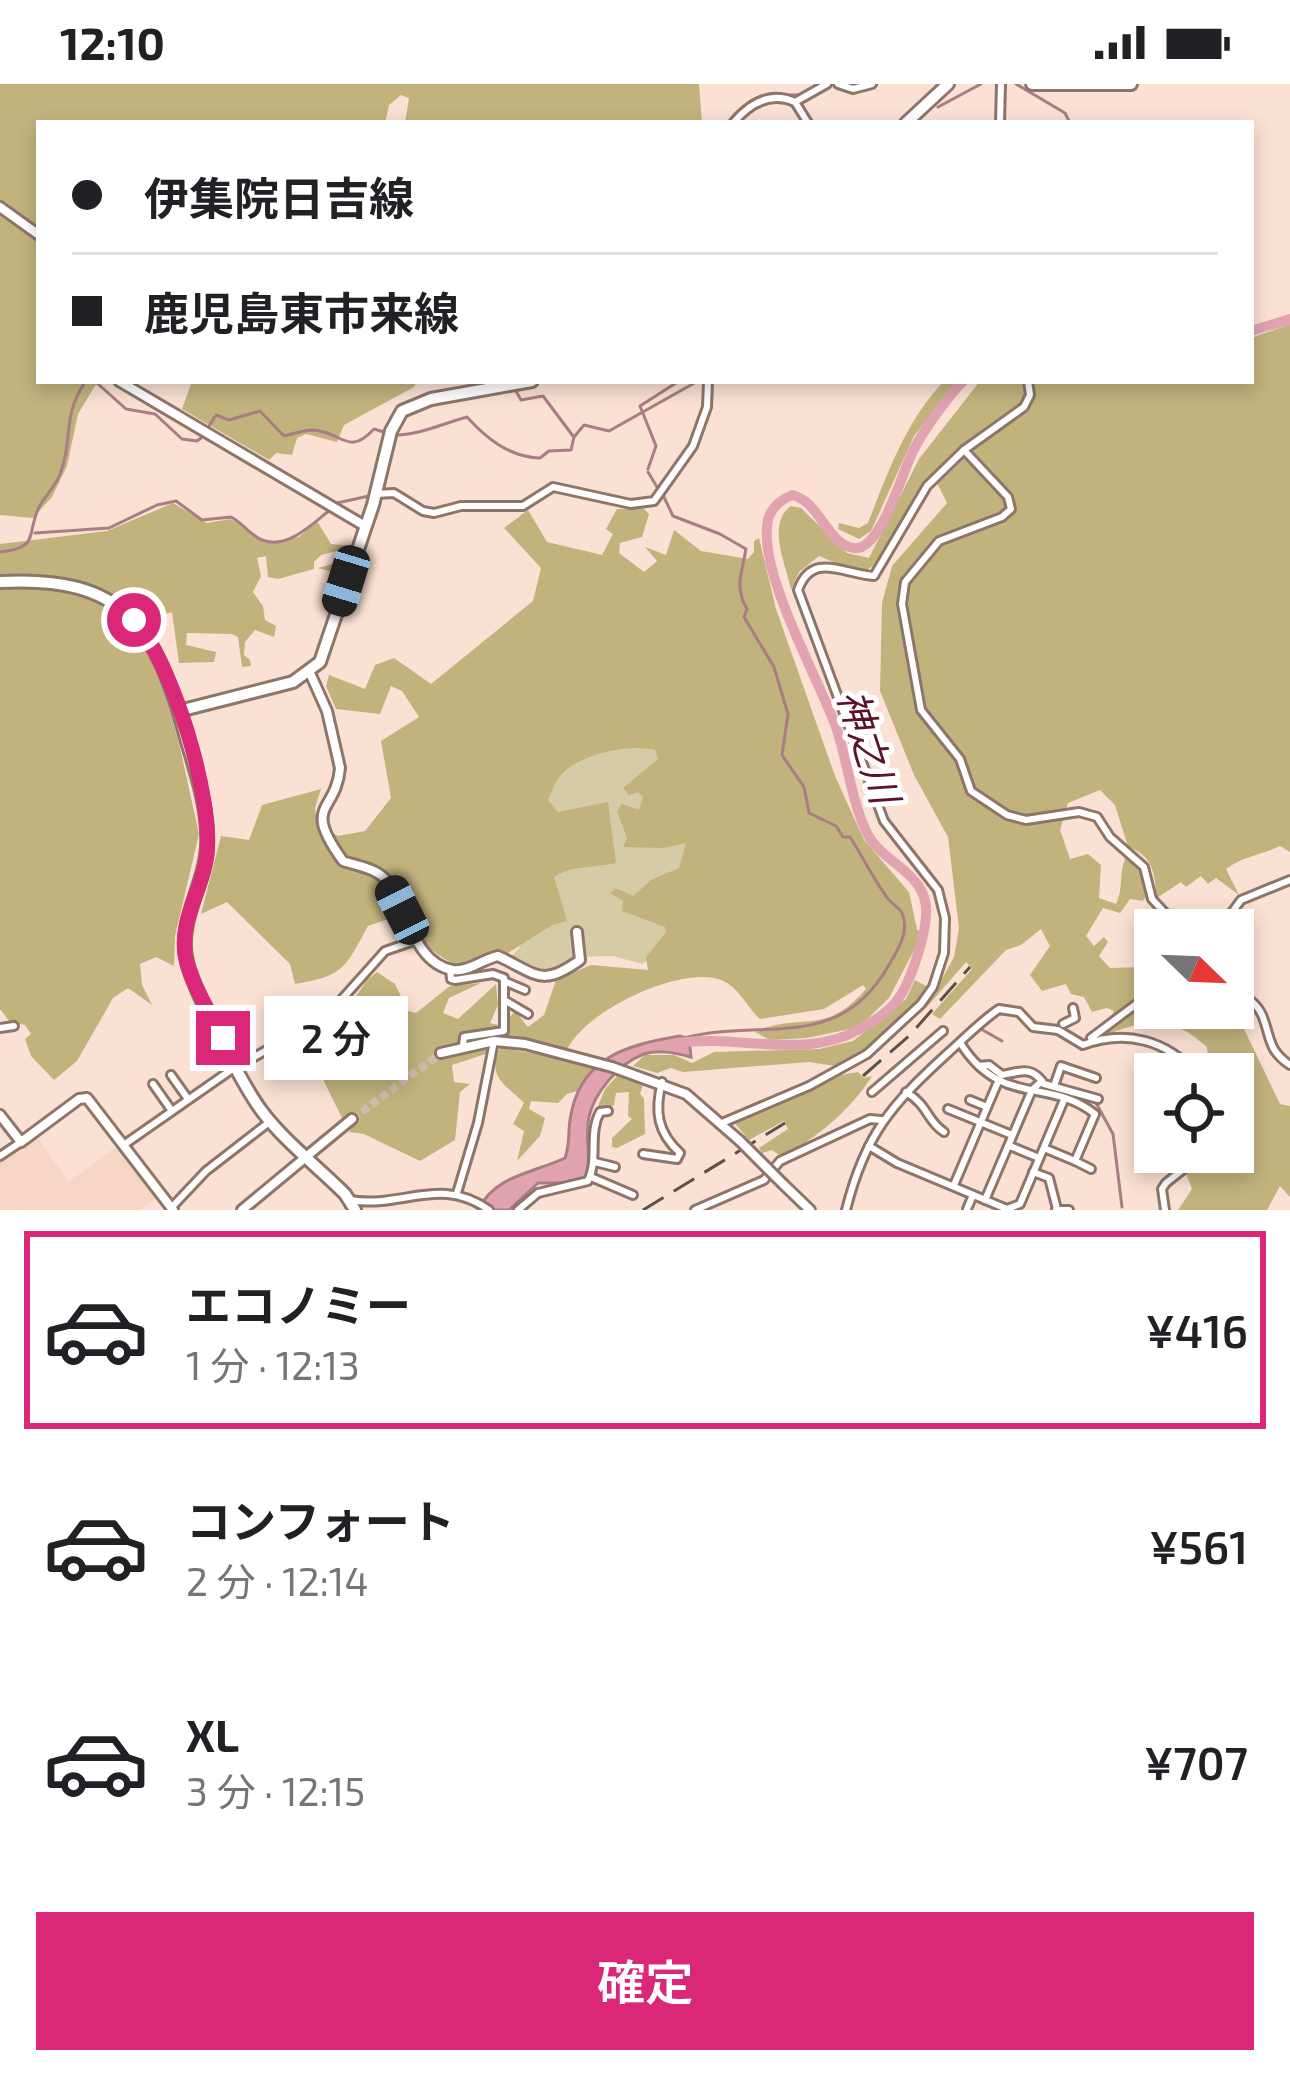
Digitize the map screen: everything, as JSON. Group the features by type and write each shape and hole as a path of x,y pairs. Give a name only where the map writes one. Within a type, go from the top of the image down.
{"main road":[{"path":"1032,84 1131,84"},
{"path":"909,120 940,86"},
{"path":"179,711 293,682 310,673 326,651 390,434 402,411 420,401 515,384"},
{"path":"0,582 57,581 92,592 114,604 152,643 166,668 204,803 205,866 185,929 185,956 193,980 271,1120 352,1205"}],"street":[{"path":"795,102 827,84"},
{"path":"838,84 853,89 872,84"},
{"path":"1000,120 1001,84"},
{"path":"736,120 757,102 779,97 795,102 806,120"},
{"path":"0,207 36,233"},
{"path":"124,384 364,526"},
{"path":"376,494 394,494 429,513 461,506 523,506 554,488 631,504 653,500 693,446 707,407 708,384"},
{"path":"722,1123 809,1086 867,1054 910,1018 938,974 946,936 938,890 884,821 797,596 804,575 814,567 874,576 917,500 964,450 1024,406 1028,384"},
{"path":"964,450 1008,497 1011,508 1003,517 948,535 909,572 902,604 921,710 961,759 970,791 1007,815 1026,820 1079,812 1097,817 1110,837 1144,867 1152,899 1161,909"},
{"path":"310,673 327,711 340,768 340,778 321,812 325,828 343,861 387,880 417,940 437,963 450,969 469,968 498,956 539,978 554,977 580,960 577,932"},
{"path":"1234,909 1241,900 1290,880"},
{"path":"125,1144 238,1067 326,1017 386,951 417,940"},
{"path":"450,969 451,979 493,974 525,990"},
{"path":"463,1045 464,1037 508,1032 504,981"},
{"path":"504,1000 528,1014"},
{"path":"1083,1045 1134,1005"},
{"path":"1254,1006 1270,1045 1290,1065"},
{"path":"846,1210 858,1164 881,1120 918,1080 999,1009 1019,1012 1034,1027 1062,1027 1075,1018 1073,1008"},
{"path":"1059,1013 1062,1027 1083,1045"},
{"path":"0,1028 14,1026"},
{"path":"872,1092 943,1031"},
{"path":"1083,1045 1116,1034 1145,1040 1165,1053"},
{"path":"298,1035 304,1071"},
{"path":"441,1053 494,1041 658,1081 701,1103 810,1210"},
{"path":"457,1193 478,1123 494,1041"},
{"path":"960,1043 998,1084 1054,1086 1098,1099"},
{"path":"980,1066 989,1065 1002,1075 1030,1070 1039,1074 985,1200"},
{"path":"1054,1086 1061,1066 1096,1078"},
{"path":"906,1067 918,1080"},
{"path":"171,1075 188,1100"},
{"path":"643,1154 667,1160 677,1159 680,1153 658,1123 658,1081"},
{"path":"153,1084 172,1111"},
{"path":"954,1186 998,1084"},
{"path":"1037,1084 1095,1114 1075,1161"},
{"path":"906,1093 923,1102 944,1132"},
{"path":"0,1156 85,1097 172,1209 206,1171 271,1120"},
{"path":"970,1100 987,1107"},
{"path":"869,1147 1006,1209 1020,1204 1064,1100"},
{"path":"948,1109 1012,1135"},
{"path":"518,1210 528,1198 578,1186 591,1177 596,1119 600,1112 608,1111"},
{"path":"0,1115 21,1142"},
{"path":"242,1210 352,1119"},
{"path":"695,1210 764,1180 780,1161 870,1119 881,1120"},
{"path":"1008,1145 1040,1158"},
{"path":"1044,1148 1091,1169"},
{"path":"595,1162 615,1167"},
{"path":"1034,1172 1049,1178 1056,1209 1069,1210"},
{"path":"1165,1210 1162,1189 1177,1173"},
{"path":"591,1177 633,1196"},
{"path":"352,1205 457,1193 488,1210"},
{"path":"967,1209 974,1195"}],"shaded area":[{"path":"0,84 699,84 702,120 405,120 409,98 401,95 389,105 386,120 36,120 36,384 96,384 78,414 67,466 52,497 33,518 0,515"},
{"path":"1290,324 1290,852 1280,846 1226,869 1239,895 1216,878 1208,884 1201,876 1157,898 1151,866 1128,847 1115,805 1100,790 1068,803 1060,830 1070,859 1088,854 1101,865 1099,898 1116,904 1126,857 1142,873 1148,893 1143,901 1130,899 1120,913 1103,908 1086,936 1094,946 1104,937 1108,942 1099,956 1110,968 1134,967 1134,1025 1099,1038 1114,1011 1092,1012 1084,997 1071,994 1066,984 1042,991 1030,975 1050,946 1041,929 1006,950 940,1019 932,1014 972,969 966,962 926,1008 954,957 959,928 948,837 914,775 880,691 882,603 892,566 947,503 933,475 872,566 849,568 819,556 799,572 791,590 780,545 784,514 791,506 801,508 847,553 869,558 919,459 978,384 1254,384 1254,337"},
{"path":"191,384 416,384 344,425 337,442 306,434 297,438 292,455 276,453 269,460 182,409"},
{"path":"941,384 954,384 914,436 871,531 859,539 838,529 839,523 859,528 868,523 891,466"},
{"path":"173,503 207,523 237,522 265,543 299,537 317,521 331,544 351,546 341,585 331,584 336,573 318,568 339,562 337,551 321,555 314,569 278,579 268,577 266,556 257,558 261,576 253,592 263,606 265,620 276,626 274,637 255,630 245,642 244,655 251,666 242,667 238,637 232,634 187,633 186,645 216,652 214,662 179,663 172,612 130,624 155,661 199,834 175,936 174,966 156,957 140,964 142,985 152,1005 128,988 113,998 77,1061 54,1080 31,1056 25,1039 31,1034 25,1025 10,1022 0,1009 0,544 107,531"},
{"path":"617,509 644,509 649,514 642,537 620,543 619,553 644,572 657,561 645,547 666,555 674,530 701,551 748,559 759,538 776,609 835,776 864,840 909,892 922,935 889,998 859,1027 770,1040 755,1032 825,1019 851,1004 866,989 863,985 824,1009 760,1019 721,980 681,979 630,997 586,1026 571,1042 564,1059 593,1069 581,1090 558,1103 531,1101 529,1109 545,1118 540,1136 517,1161 524,1131 513,1124 524,1103 500,1080 496,1058 500,1048 532,1053 535,1040 494,1034 441,1047 444,1058 489,1047 489,1053 452,1065 454,1082 470,1084 460,1092 455,1140 420,1161 364,1134 349,1132 356,1121 351,1115 342,1118 314,1061 326,1024 349,1007 377,972 395,984 408,1011 416,1013 450,986 481,983 449,998 443,1013 458,1019 496,984 498,1005 490,1023 502,1026 515,1011 528,1027 544,1015 556,980 591,965 648,970 646,957 665,927 622,911 623,901 610,893 616,888 633,896 651,880 679,868 686,843 623,847 627,838 617,811 622,804 639,810 643,797 638,792 629,795 623,788 658,759 655,750 606,752 581,761 560,777 548,800 558,812 608,802 616,863 554,877 567,921 552,925 508,953 488,952 467,966 437,954 394,917 368,926 348,961 334,973 295,984 290,964 227,902 201,914 221,836 249,840 262,805 321,789 315,808 317,824 338,836 365,831 391,798 381,741 419,717 402,691 391,686 380,714 336,709 326,686 329,675 365,689 375,665 394,658 431,684 533,601 541,568 504,528 528,510 547,542 602,555 613,534 606,529"},
{"path":"653,743 697,844 672,927 654,955 642,964 613,956 577,957 546,974 511,957 520,947 496,930 439,905 439,822 488,755 568,756"},
{"path":"915,980 928,987 905,1019 876,1043 835,1066 809,1062 683,1072 671,1068 657,1073 633,1066 645,1055 674,1055 692,1063 714,1052 819,1049 853,1041 906,999"},
{"path":"1182,1029 1244,1029 1280,1104 1290,1106 1290,1197 1280,1186 1267,1210 1178,1210 1192,1189 1186,1173 1254,1173 1254,1053 1207,1053"},
{"path":"680,1036 689,1039 691,1057 644,1054 626,1064 602,1089 589,1117 583,1183 538,1183 509,1210 478,1210 505,1182 565,1158 575,1099 595,1068 624,1050"},
{"path":"858,1072 864,1078 872,1076 854,1100 820,1132 782,1157 759,1148 788,1129 784,1121 749,1140 731,1119 835,1076"},
{"path":"617,1076 655,1086 643,1085 640,1094 645,1134 617,1148 612,1147 612,1138 632,1119 628,1116 629,1092 616,1093 614,1105 594,1116 605,1089"},
{"path":"37,1137 69,1182 116,1147 156,1199 140,1210 0,1210 0,1162"}],"waterway":[{"path":"938,107 981,84"},
{"path":"1016,84 1065,113 1068,120"},
{"path":"776,95 802,95"},
{"path":"733,120 751,101 761,98"},
{"name":"神之川","path":"1254,330 1290,319"},
{"path":"0,552 21,547 30,538 39,507 60,474 70,418 84,384"},
{"path":"98,384 126,409 155,414 182,439 201,438"},
{"path":"648,469 656,446 640,406 674,384"},
{"path":"396,435 467,417 499,445 540,458 549,451 571,450 584,425 609,431 693,384"},
{"name":"神之川","path":"678,1043 793,1045 837,1039 883,1014 907,983 922,939 925,901 915,881 873,842 862,821 836,727 771,567 768,520 777,505 792,495 810,506 844,545 864,546 882,524 919,441 961,384"},
{"path":"516,391 521,400 543,396 573,436"},
{"path":"209,426 216,415 229,420 260,411 284,436 313,430 351,442 374,429 387,433"},
{"path":"648,472 657,487"},
{"path":"662,493 673,516 746,549 740,587 747,609 744,617 774,667 788,714 782,755 804,787 809,813 850,837 902,913 905,927 889,965 869,993 847,1011 798,1027 684,1038"},
{"path":"337,503 369,496"},
{"path":"35,533 109,528 176,501 202,520 231,517 262,540 281,542 330,510"},
{"path":"964,1043 981,1029 1002,1041"},
{"path":"1003,1078 1023,1074"},
{"path":"1039,1083 1069,1094"},
{"path":"1095,1101 1113,1134 1122,1207"}],"tunnel":[{"path":"352,1119 441,1053"}],"railway":[{"path":"863,1076 910,1035 970,967"},
{"path":"643,1210 785,1123"}],"route":[{"path":"134,620 166,668 204,803 205,866 185,929 185,956 223,1038"}]}
